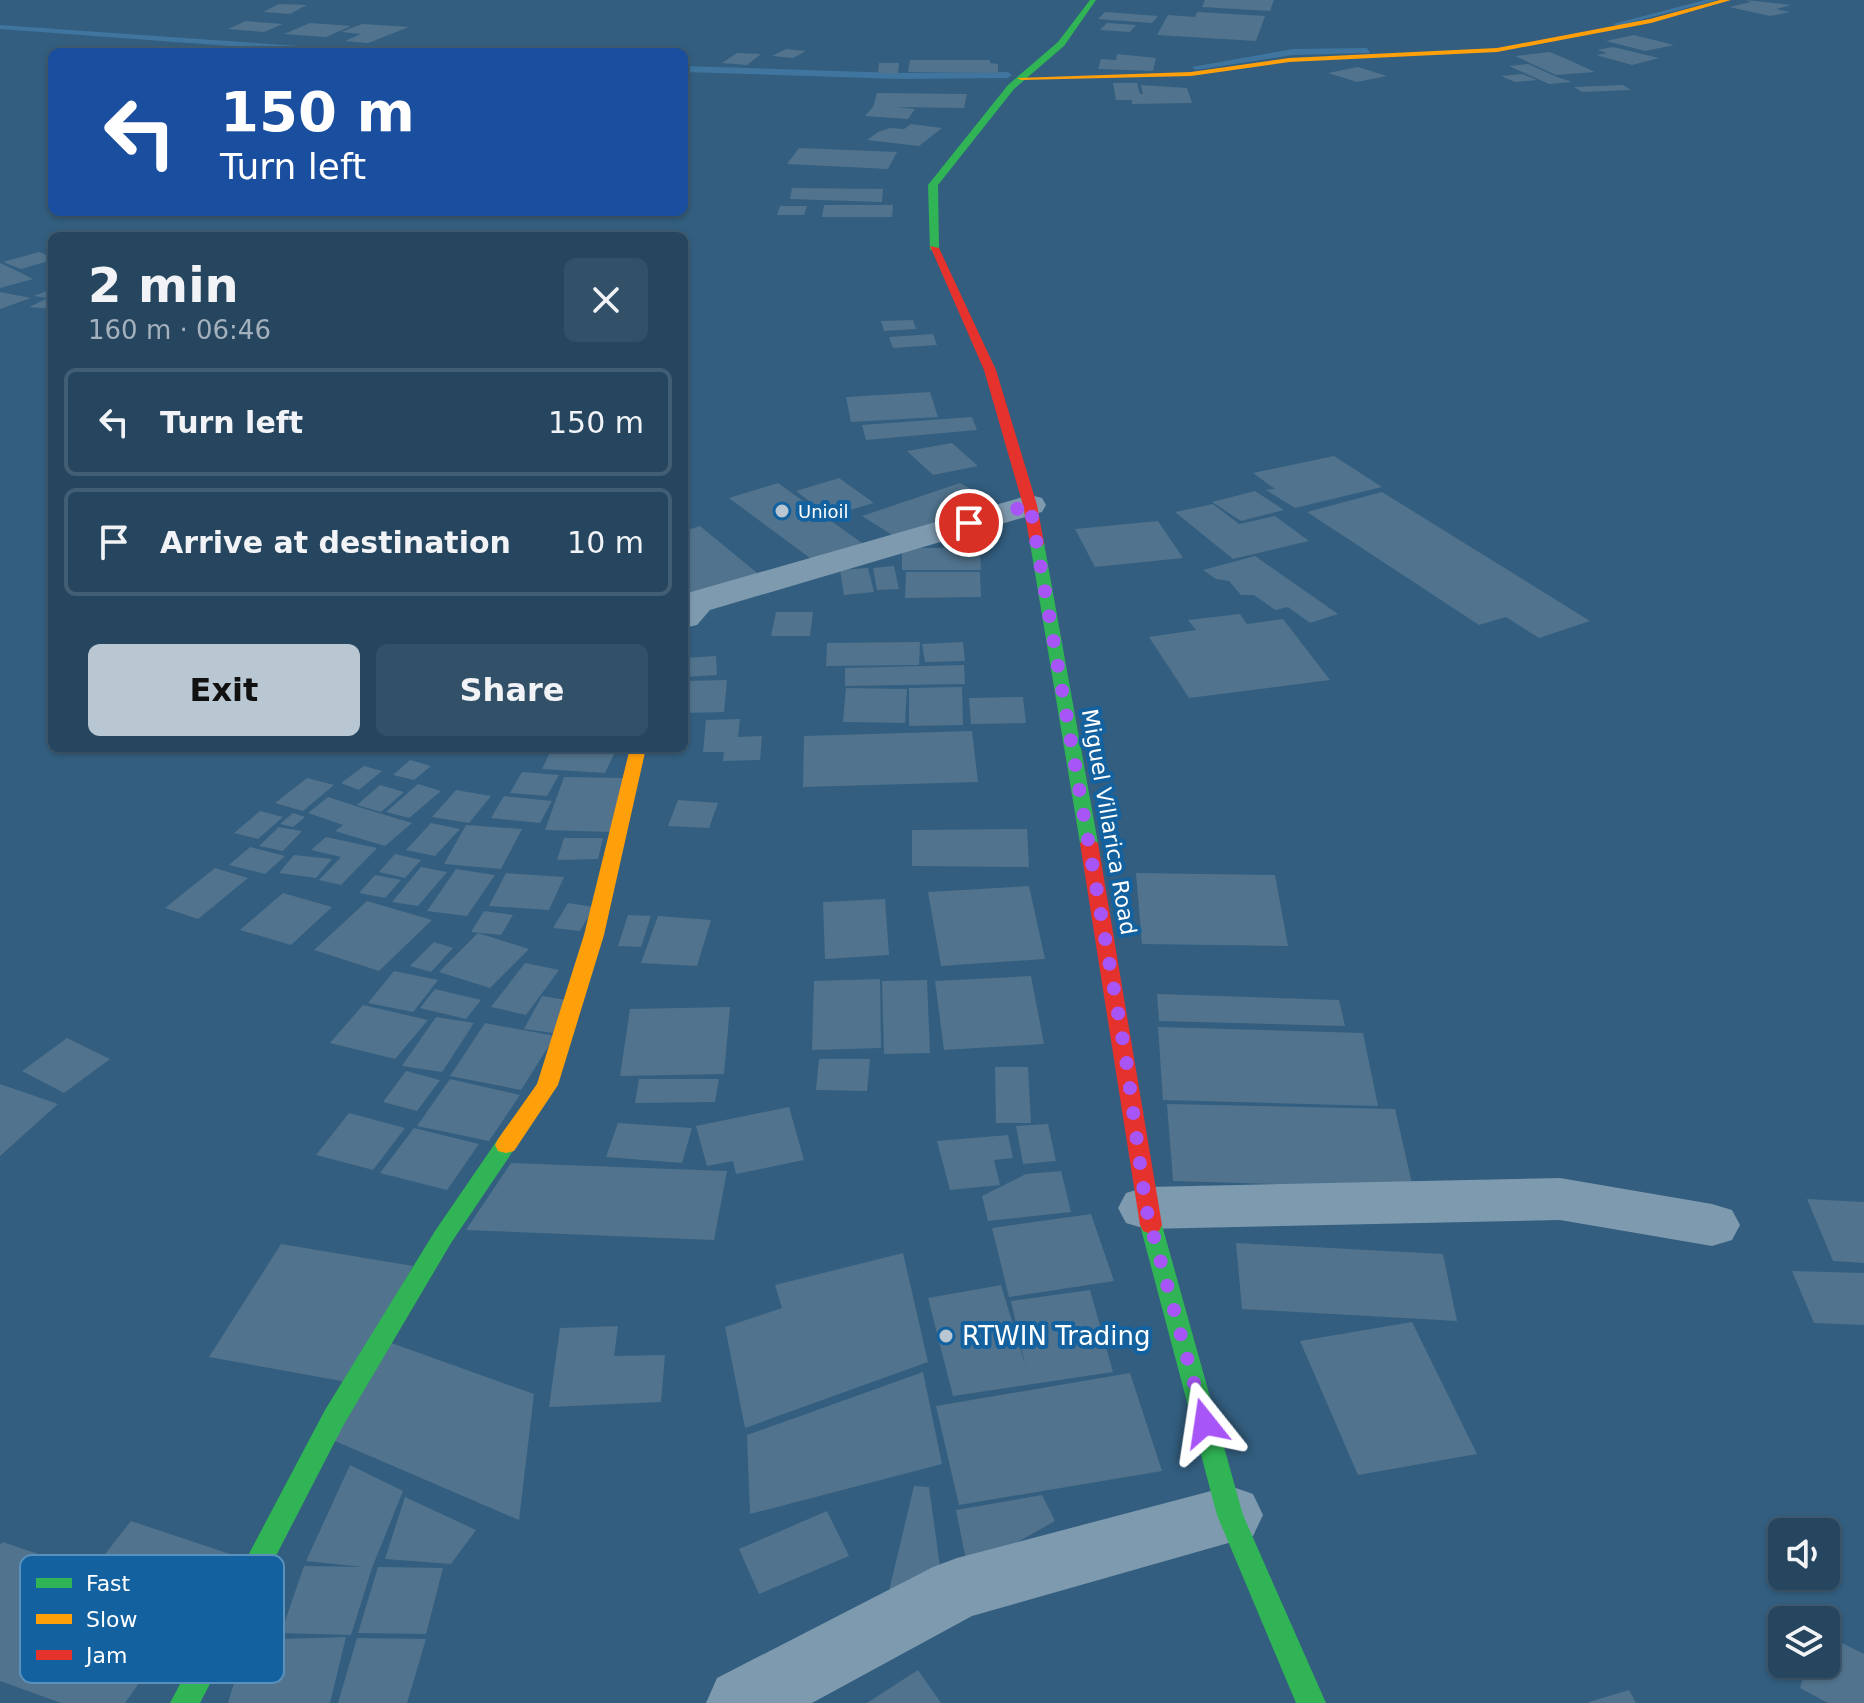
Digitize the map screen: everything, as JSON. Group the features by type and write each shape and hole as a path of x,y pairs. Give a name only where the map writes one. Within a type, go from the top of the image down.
{"main road":[{"name":"Miguel Villarica Road","path":"1093,0 1061,44 1021,78 933,185 934,248 990,370 1030,505 1126,1059 1146,1208 1230,1515 1311,1703"},
{"path":"1021,78 1191,74 1289,60 1497,50 1651,21 1728,0"},
{"path":"263,1555 342,1405 443,1237 547,1085 594,935 637,752"},
{"path":"185,1703 196,1683"}],"street":[{"path":"688,612 697,602 1030,505"},
{"path":"1146,1208 1560,1199 1712,1225"},
{"path":"742,1703 957,1589 1230,1515"}],"building":[{"path":"1205,0 1274,0 1270,11 1202,7"},
{"path":"1746,0 1791,5 1776,9 1790,12 1770,16 1729,7 1751,2"},
{"path":"279,4 307,5 290,14 263,12"},
{"path":"1105,12 1158,16 1152,23 1098,19"},
{"path":"1197,12 1265,16 1256,41 1157,35 1168,15 1195,17"},
{"path":"246,21 283,24 264,32 228,29"},
{"path":"310,23 351,26 326,37 284,34"},
{"path":"1107,23 1136,25 1130,32 1100,30"},
{"path":"362,24 409,27 368,43 345,41 361,34 341,32"},
{"path":"1634,35 1674,45 1645,51 1606,41"},
{"path":"1613,47 1659,58 1632,65 1596,55 1607,53 1597,50"},
{"path":"786,49 806,51 793,58 772,56"},
{"path":"1550,52 1595,72 1556,75 1515,56"},
{"path":"737,53 761,54 747,65 722,63"},
{"path":"1117,54 1156,58 1153,71 1098,69 1101,59 1116,60"},
{"path":"910,60 990,60 990,63 998,64 998,73 908,72"},
{"path":"879,63 899,63 898,74 878,73"},
{"path":"1528,64 1572,82 1549,84 1509,66"},
{"path":"1358,67 1387,76 1357,82 1328,73"},
{"path":"1522,74 1537,80 1515,82 1501,76"},
{"path":"1113,83 1137,83 1140,94 1143,94 1141,85 1187,88 1192,103 1132,104 1132,100 1116,100"},
{"path":"1623,85 1631,90 1582,92 1574,87"},
{"path":"877,93 967,94 964,108 896,107 915,109 908,119 865,116 873,107"},
{"path":"911,124 942,128 919,146 867,140 878,132 890,128 904,129"},
{"path":"799,148 897,152 888,169 787,164"},
{"path":"792,188 883,189 882,202 790,199"},
{"path":"824,205 893,205 892,217 822,217"},
{"path":"780,206 807,206 804,215 777,215"},
{"path":"39,252 48,255 48,261 21,269 3,262"},
{"path":"0,263 13,269 33,279 0,288"},
{"path":"48,291 48,298 34,296"},
{"path":"0,292 31,298 0,309"},
{"path":"48,298 48,309 29,307"},
{"path":"913,320 916,329 884,331 881,321"},
{"path":"933,334 937,345 893,348 889,337"},
{"path":"930,392 938,417 851,422 846,397"},
{"path":"972,417 977,430 866,440 862,425"},
{"path":"952,443 978,466 933,475 907,451"},
{"path":"1334,456 1382,487 1295,508 1266,490 1275,489 1253,473"},
{"path":"839,478 874,503 829,516 796,491"},
{"path":"778,483 869,548 818,564 729,498"},
{"path":"960,483 997,504 897,538 862,516"},
{"path":"1255,491 1284,510 1241,521 1212,502"},
{"path":"1382,492 1590,621 1539,638 1506,617 1479,625 1307,512"},
{"path":"1213,504 1239,524 1275,516 1309,541 1233,559 1175,512"},
{"path":"1158,521 1183,558 1095,567 1075,529"},
{"path":"700,526 762,577 688,600 688,530"},
{"path":"902,548 980,548 981,570 902,570"},
{"path":"1255,556 1338,614 1310,623 1288,607 1275,610 1254,595 1241,595 1229,581 1216,579 1203,570"},
{"path":"894,566 899,589 877,590 873,568"},
{"path":"868,568 874,592 844,595 840,570"},
{"path":"906,572 980,572 981,597 905,598"},
{"path":"776,612 813,612 810,636 771,636"},
{"path":"1240,614 1247,624 1283,619 1330,680 1189,698 1149,637 1196,630 1188,620"},
{"path":"920,642 919,665 826,666 827,643"},
{"path":"963,642 965,661 925,662 922,644"},
{"path":"716,656 717,675 688,677 688,658"},
{"path":"964,665 965,684 845,686 845,668"},
{"path":"727,680 724,712 688,713 688,681"},
{"path":"962,687 963,725 909,726 909,688"},
{"path":"846,688 907,689 905,723 843,722"},
{"path":"1023,697 1026,723 971,724 969,698"},
{"path":"740,719 738,737 762,736 760,760 723,761 724,752 703,752 706,720"},
{"path":"972,731 978,782 803,787 804,736"},
{"path":"550,752 615,752 605,773 542,769"},
{"path":"410,760 431,766 414,780 393,775"},
{"path":"364,766 382,771 359,790 341,783"},
{"path":"522,772 559,775 547,796 510,793"},
{"path":"564,777 626,778 610,832 545,830"},
{"path":"307,778 334,785 303,811 275,803"},
{"path":"418,784 441,791 409,818 386,812"},
{"path":"380,785 404,792 381,812 357,805"},
{"path":"456,790 491,796 469,823 432,817"},
{"path":"504,796 552,801 540,823 491,818"},
{"path":"328,797 412,823 385,846 335,831 343,825 308,813"},
{"path":"678,800 718,803 709,828 668,826"},
{"path":"260,811 283,817 258,839 234,833"},
{"path":"293,813 305,817 293,827 280,824"},
{"path":"431,823 460,829 435,856 406,850"},
{"path":"466,825 522,829 501,869 444,864"},
{"path":"279,827 302,831 283,851 259,846"},
{"path":"1027,829 1029,867 912,866 912,830"},
{"path":"326,837 377,848 341,885 319,880 341,857 311,850"},
{"path":"564,838 603,838 598,859 557,860"},
{"path":"250,847 285,856 265,874 229,865"},
{"path":"395,854 421,860 405,878 379,872"},
{"path":"294,855 332,859 316,878 279,873"},
{"path":"421,867 447,872 418,906 392,902"},
{"path":"215,868 248,878 198,919 165,908"},
{"path":"456,869 495,875 467,916 427,911"},
{"path":"506,873 564,877 549,910 489,906"},
{"path":"1136,873 1275,875 1288,946 1142,944"},
{"path":"375,875 401,880 385,898 359,893"},
{"path":"1029,886 1045,959 941,966 928,892"},
{"path":"283,893 332,907 291,945 240,930"},
{"path":"885,899 889,955 825,959 823,902"},
{"path":"367,901 432,920 379,971 314,950"},
{"path":"568,903 594,907 580,931 553,928"},
{"path":"484,911 513,915 501,935 471,932"},
{"path":"628,915 651,916 641,947 618,946"},
{"path":"658,916 711,920 697,966 641,963"},
{"path":"478,933 529,949 490,988 439,972"},
{"path":"434,942 453,948 431,972 410,966"},
{"path":"525,963 559,970 526,1015 491,1007"},
{"path":"394,971 438,980 413,1012 368,1003"},
{"path":"1031,976 1044,1044 944,1050 935,981"},
{"path":"880,979 881,1048 812,1050 814,981"},
{"path":"927,980 930,1053 884,1054 882,981"},
{"path":"435,989 481,1000 466,1019 420,1008"},
{"path":"1157,994 1339,1000 1345,1026 1159,1021"},
{"path":"542,996 572,1001 553,1033 524,1029"},
{"path":"363,1005 428,1020 395,1059 330,1043"},
{"path":"730,1007 724,1074 620,1076 630,1009"},
{"path":"436,1017 474,1023 442,1072 402,1066"},
{"path":"485,1023 555,1036 521,1090 450,1076"},
{"path":"1158,1027 1363,1033 1378,1106 1163,1100"},
{"path":"67,1038 110,1059 64,1093 22,1071"},
{"path":"819,1059 870,1059 867,1091 816,1090"},
{"path":"995,1067 1028,1067 1031,1123 996,1123"},
{"path":"406,1071 440,1080 417,1111 383,1102"},
{"path":"450,1079 520,1095 489,1141 417,1126"},
{"path":"639,1079 719,1079 715,1102 635,1103"},
{"path":"0,1084 58,1104 0,1156"},
{"path":"1167,1104 1395,1109 1413,1188 1173,1181"},
{"path":"789,1107 804,1160 736,1174 733,1161 707,1166 696,1126"},
{"path":"349,1113 405,1128 373,1170 316,1155"},
{"path":"618,1123 692,1128 682,1163 606,1157"},
{"path":"1048,1124 1056,1161 1023,1164 1016,1126"},
{"path":"414,1128 479,1144 447,1190 380,1173"},
{"path":"1008,1135 1013,1158 994,1160 1000,1185 950,1190 937,1141"},
{"path":"511,1163 727,1171 714,1240 466,1230"},
{"path":"1061,1171 1071,1212 988,1221 982,1196 1026,1174"},
{"path":"1807,1199 1864,1202 1864,1263 1833,1261"},
{"path":"1091,1214 1114,1281 1009,1297 992,1228"},
{"path":"1236,1243 1443,1254 1457,1321 1242,1309"},
{"path":"281,1244 413,1266 347,1382 209,1357"},
{"path":"903,1253 928,1362 745,1428 725,1327 782,1308 775,1285"},
{"path":"1792,1271 1864,1273 1864,1325 1814,1323"},
{"path":"1001,1285 1025,1364 1011,1301 1090,1290 1113,1372 953,1396 928,1298"},
{"path":"1412,1322 1477,1454 1358,1475 1300,1341"},
{"path":"618,1326 614,1356 665,1355 661,1402 549,1407 560,1328"},
{"path":"383,1340 534,1394 519,1520 328,1438"},
{"path":"923,1372 942,1464 750,1514 747,1435"},
{"path":"1130,1373 1162,1471 959,1505 936,1406"},
{"path":"350,1465 403,1491 372,1568 351,1635 284,1633 284,1624 304,1566 363,1567 306,1561"},
{"path":"914,1486 929,1487 941,1574 889,1591"},
{"path":"1042,1495 1055,1521 968,1570 956,1510"},
{"path":"405,1497 476,1530 451,1564 385,1559"},
{"path":"827,1511 849,1556 759,1594 739,1549"},
{"path":"131,1521 230,1554 229,1555 104,1555"},
{"path":"3,1542 41,1555 20,1555 20,1683 139,1683 125,1703 61,1703 0,1681 0,1545"},
{"path":"378,1567 443,1568 426,1634 358,1633"},
{"path":"346,1637 330,1703 228,1703 234,1683 284,1683 284,1639"},
{"path":"357,1638 426,1639 407,1703 338,1703"},
{"path":"1840,1642 1864,1654 1864,1703 1828,1703 1800,1688 1803,1678 1840,1678"},
{"path":"918,1670 941,1703 867,1703"},
{"path":"1629,1690 1636,1703 1589,1703 1589,1702"}],"waterway":[{"path":"1617,24 1714,0"},
{"path":"0,27 287,48"},
{"path":"1196,67 1293,52 1367,51"},
{"path":"688,69 898,76 1008,75"}],"traffic: fast":[{"path":"934,248 933,185 1011,87 1061,44 1093,0"},
{"path":"1037,543 1089,843"},
{"path":"262,1555 334,1418 443,1237 506,1145"},
{"path":"1151,1225 1230,1515 1311,1703"},
{"path":"185,1703 195,1683"}],"traffic: slow":[{"path":"1021,78 1191,74 1289,60 1497,50 1651,21 1728,0"},
{"path":"506,1145 547,1085 594,935 637,752"}],"traffic: jam":[{"path":"934,248 990,370 1030,505 1037,543"},
{"path":"1089,843 1151,1225"}],"place":[{"name":"Unioil","path":"782,511"},
{"name":"RTWIN Trading","path":"946,1336"}],"route":[{"path":"969,523 1030,505 1126,1059 1146,1208 1205,1423"}]}
